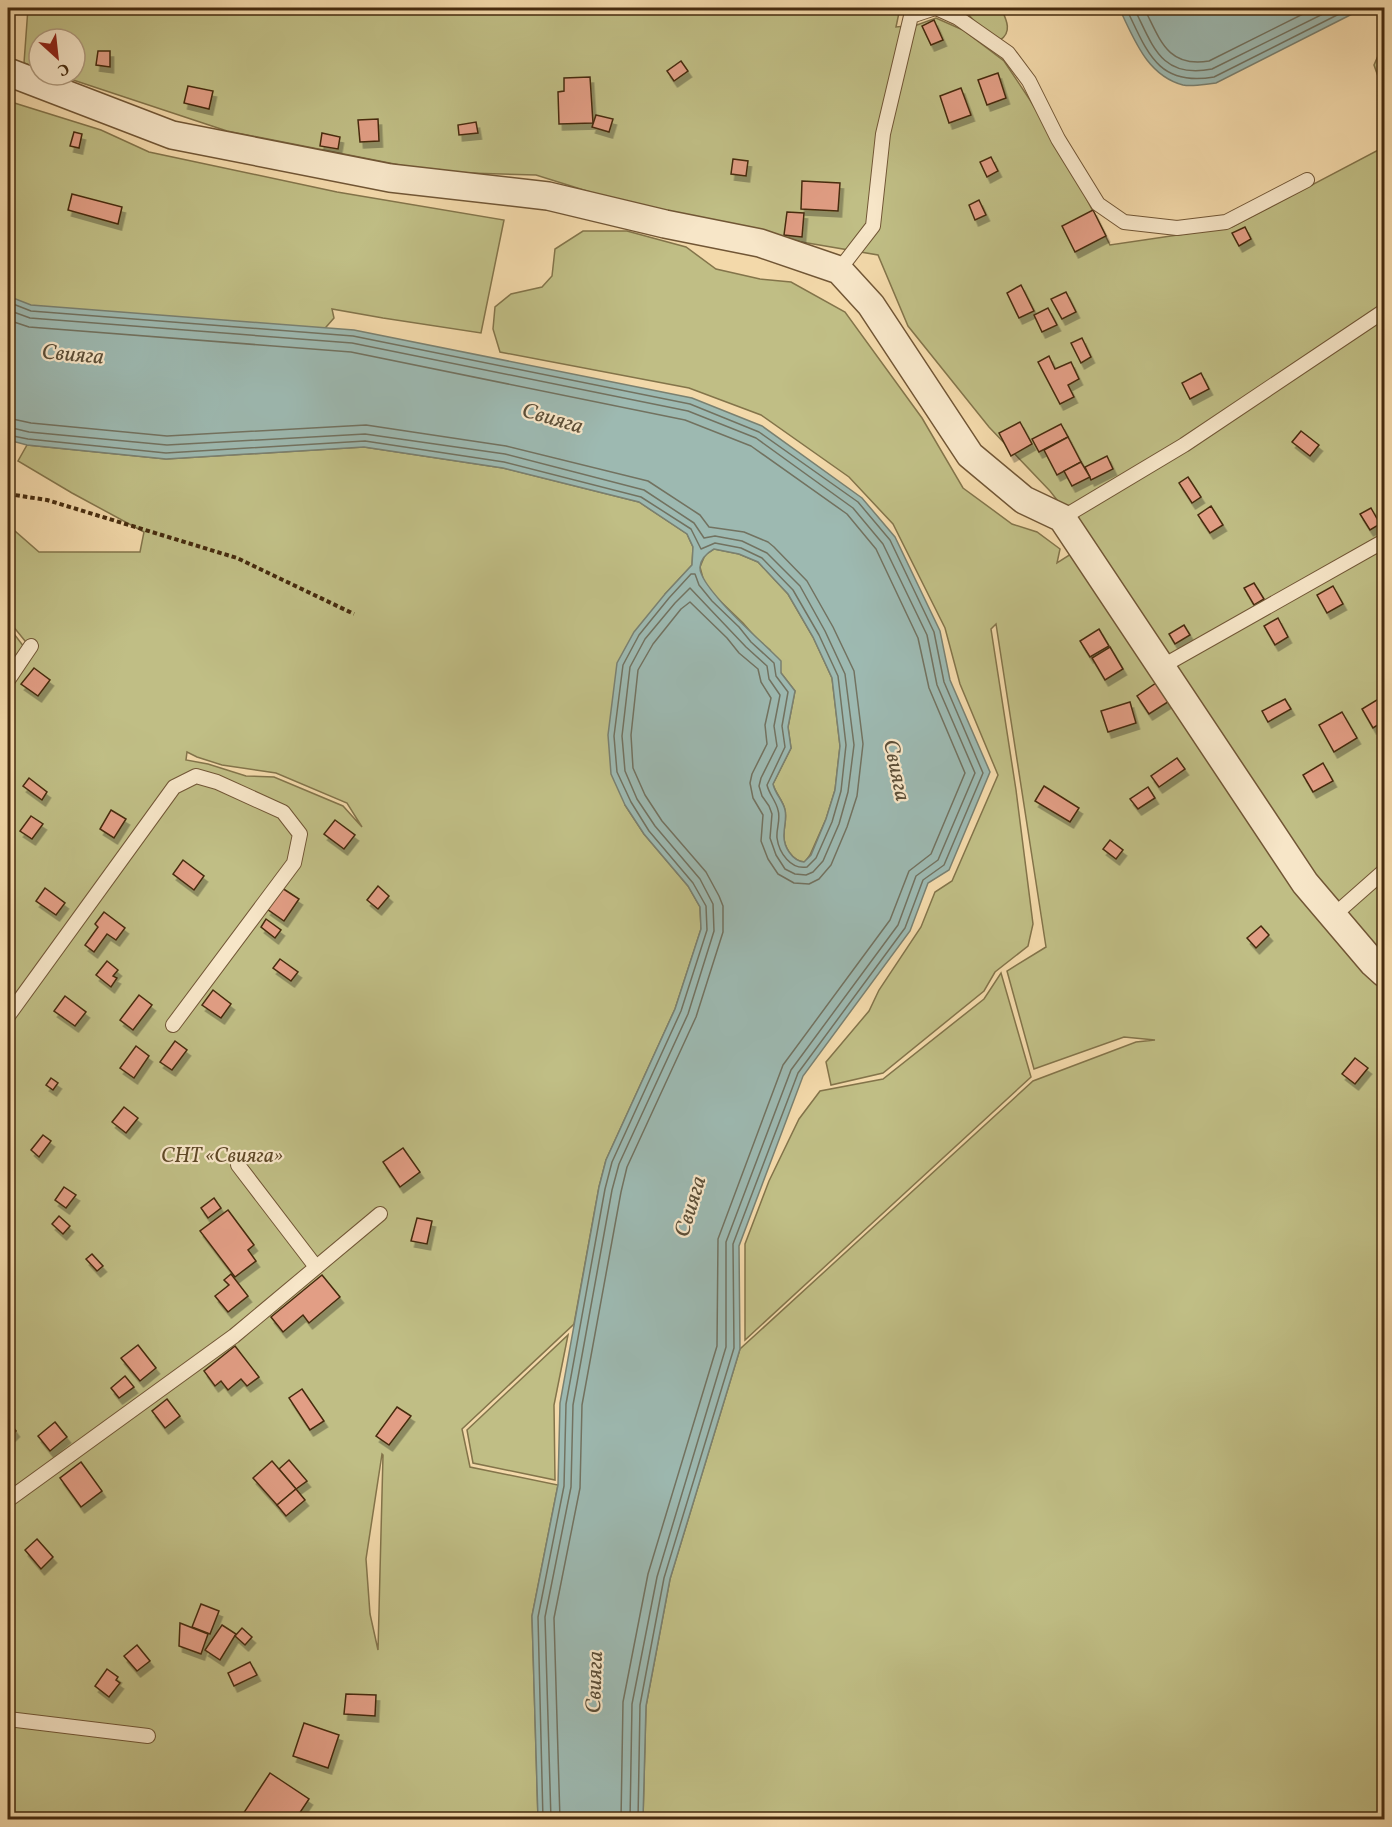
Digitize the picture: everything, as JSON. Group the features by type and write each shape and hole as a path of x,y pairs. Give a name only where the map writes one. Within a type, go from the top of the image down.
{"street":[{"path":"8,72 172,135 390,178 548,196 665,224 760,243 839,270 871,304 970,455 1024,500 1062,518 1305,883 1384,973"}],"lane":[{"path":"839,270 873,226 883,134 911,16 935,8 958,18 1008,53 1029,81 1058,139 1098,204 1124,222 1177,228 1226,222 1308,180"},
{"path":"1062,518 1184,445 1384,311"},
{"path":"1161,667 1384,541"},
{"path":"8,680 31,646"},
{"path":"8,1016 174,787 196,776 217,782 283,812 300,834 294,863 173,1025"},
{"path":"1333,916 1384,871"},
{"path":"238,1165 316,1268"},
{"path":"8,1500 234,1336 380,1214"},
{"path":"8,1719 148,1736"}],"path":[{"path":"8,494 47,500 237,558 354,614"}],"green space":[{"path":"28,8 745,8 753,13 756,8 900,8 896,27 917,25 936,18 963,30 1004,61 1072,170 1110,245 1232,227 1384,147 1384,1819 643,1819 646,1706 670,1579 740,1349 1033,1081 1136,1042 1155,1040 1124,1037 1034,1069 1007,971 1046,947 996,624 991,629 1016,790 1033,924 1028,946 995,972 984,991 883,1073 831,1085 826,1062 869,1011 879,990 921,927 935,892 952,881 998,775 960,684 945,628 893,524 849,477 761,415 689,388 500,352 493,329 495,307 511,294 542,287 552,276 555,249 583,231 627,231 686,247 716,269 760,279 791,282 845,312 922,418 963,488 1012,524 1037,532 1060,549 1057,563 1090,542 1050,491 989,427 908,326 878,255 689,223 536,175 435,172 227,131 87,85 87,27 27,27 27,64 24,63"},
{"path":"962,8 1001,8 1007,25 1004,37 1000,40 985,32"},
{"path":"1384,42 1384,89 1374,65"},
{"path":"8,101 101,130 149,152 337,192 504,220 481,333 332,309 334,318 297,360 8,321"},
{"name":"СНТ «Свияга»","path":"27,445 166,459 364,447 503,468 639,502 687,534 693,547 692,565 665,594 625,805 644,834 688,886 700,907 701,929 675,1009 606,1160 574,1324 462,1429 470,1467 558,1485 532,1616 538,1819 8,1819 8,626 24,647 34,652 8,620 8,525 39,552 140,552 144,532 18,461","holes":["187,752 222,765 276,773 347,803 362,827 343,806 274,777 246,776 208,764 186,760","383,1455 378,1650 370,1614 366,1559"]},
{"path":"714,549 739,554 758,562 788,594 813,637 832,678 840,746 835,790 826,819 805,862 792,856 787,848 784,839 785,810 773,784 791,748 788,727 795,691 781,673 770,650 716,597 704,582 700,567 705,555"},
{"path":"1001,973 1031,1077 745,1340 745,1244 769,1181 799,1119 820,1091 883,1079 984,999"},
{"path":"568,1335 554,1405 555,1480 473,1463 467,1430"}],"water":[{"path":"1119,8 1364,8 1216,83 1191,86 1170,80 1150,64 1136,43"},
{"name":"Свияга","path":"8,296 31,305 354,330 692,398 762,426 862,498 895,537 940,631 950,680 990,772 949,870 928,883 910,931 803,1076 739,1246 740,1349 670,1579 646,1706 643,1819 538,1819 532,1616 558,1485 560,1403 599,1187 606,1160 675,1009 701,929 700,907 688,886 644,834 625,805 611,774 608,735 617,663 634,632 692,565 693,547 687,534 639,502 503,468 364,447 166,459 27,445 8,440","holes":["714,549 739,554 758,562 788,594 813,637 832,678 840,746 835,790 811,855 804,862 792,856 787,848 784,839 785,810 773,784 791,748 788,727 795,691 781,673 781,661 721,601 702,576 700,567 705,556"]}],"building":[{"path":"934,20 943,40 931,45 922,26"},
{"path":"98,51 110,51 110,67 96,65"},
{"path":"681,61 688,71 674,81 667,71"},
{"path":"998,73 1006,98 987,105 978,80"},
{"path":"590,77 593,123 559,124 558,92 564,91 564,78"},
{"path":"188,86 213,91 209,109 184,103"},
{"path":"961,88 971,115 949,123 940,96"},
{"path":"596,115 613,119 609,132 592,127"},
{"path":"378,119 379,141 360,142 358,120"},
{"path":"476,122 478,133 459,135 458,125"},
{"path":"74,132 82,134 79,148 70,146"},
{"path":"322,133 340,137 338,149 320,146"},
{"path":"991,157 998,171 987,177 980,162"},
{"path":"733,159 748,161 746,176 731,174"},
{"path":"802,181 840,183 838,211 801,209"},
{"path":"72,194 122,207 118,224 68,210"},
{"path":"979,200 986,215 975,220 969,205"},
{"path":"1093,210 1106,236 1075,252 1062,226"},
{"path":"787,212 804,213 802,237 784,235"},
{"path":"1245,227 1251,239 1239,246 1232,233"},
{"path":"1021,285 1034,311 1019,318 1007,293"},
{"path":"1066,292 1076,312 1062,319 1051,299"},
{"path":"1048,308 1057,325 1042,332 1034,315"},
{"path":"1082,338 1091,357 1081,363 1071,343"},
{"path":"1049,356 1055,369 1071,362 1079,379 1068,385 1074,397 1060,404 1038,362"},
{"path":"1201,373 1209,389 1190,399 1182,383"},
{"path":"1020,422 1032,444 1011,456 999,433"},
{"path":"1061,424 1068,437 1039,452 1032,439"},
{"path":"1301,431 1319,445 1310,456 1292,442"},
{"path":"1068,437 1081,462 1057,475 1044,450"},
{"path":"1107,456 1113,469 1091,480 1085,467"},
{"path":"1081,462 1090,477 1072,486 1064,471"},
{"path":"1188,477 1201,497 1192,503 1179,483"},
{"path":"1211,506 1223,525 1210,533 1198,515"},
{"path":"1371,508 1380,524 1370,530 1360,514"},
{"path":"1254,583 1264,599 1254,605 1244,588"},
{"path":"1333,586 1343,604 1327,613 1317,595"},
{"path":"1278,618 1288,637 1275,645 1264,626"},
{"path":"1184,625 1190,635 1175,644 1169,634"},
{"path":"1099,629 1109,646 1090,657 1080,641"},
{"path":"1110,647 1123,669 1105,680 1092,658"},
{"path":"34,668 50,680 38,696 21,684"},
{"path":"1159,681 1171,700 1149,714 1137,696"},
{"path":"1380,698 1384,706 1384,721 1373,728 1362,709"},
{"path":"1285,699 1291,709 1268,722 1262,711"},
{"path":"1130,702 1136,723 1108,732 1101,711"},
{"path":"1342,712 1357,738 1334,752 1319,725"},
{"path":"1177,758 1185,769 1159,787 1151,776"},
{"path":"1323,763 1333,781 1313,792 1303,775"},
{"path":"29,778 47,792 42,800 23,786"},
{"path":"1044,786 1079,808 1070,822 1035,801"},
{"path":"1148,787 1155,798 1138,809 1130,799"},
{"path":"111,810 126,819 114,838 100,829"},
{"path":"31,816 43,824 32,839 20,831"},
{"path":"335,820 355,835 344,849 324,834"},
{"path":"1110,840 1123,850 1116,859 1103,849"},
{"path":"183,860 204,876 194,890 173,874"},
{"path":"378,886 389,896 378,909 367,900"},
{"path":"45,888 65,903 56,915 36,901"},
{"path":"282,888 299,899 284,921 267,909"},
{"path":"104,912 125,928 116,940 107,934 94,952 85,945 98,927 95,924"},
{"path":"266,919 281,930 275,938 261,927"},
{"path":"1261,926 1269,935 1256,948 1247,938"},
{"path":"280,959 298,972 291,981 273,968"},
{"path":"107,961 118,970 113,976 117,978 111,987 96,975"},
{"path":"213,990 231,1004 221,1018 202,1005"},
{"path":"139,995 152,1005 133,1030 120,1020"},
{"path":"65,996 86,1012 75,1026 54,1011"},
{"path":"175,1041 187,1050 172,1070 160,1062"},
{"path":"136,1046 149,1056 134,1078 120,1068"},
{"path":"1355,1058 1368,1068 1355,1084 1342,1074"},
{"path":"51,1078 58,1083 53,1090 46,1085"},
{"path":"124,1107 138,1118 126,1133 112,1122"},
{"path":"43,1135 51,1141 39,1157 31,1150"},
{"path":"403,1148 420,1172 400,1187 383,1162"},
{"path":"64,1187 76,1195 66,1208 55,1200"},
{"path":"214,1198 221,1208 208,1218 201,1208"},
{"path":"228,1210 254,1245 248,1250 256,1261 235,1277 200,1231"},
{"path":"59,1216 70,1226 63,1234 52,1224"},
{"path":"417,1218 432,1221 427,1244 411,1241"},
{"path":"92,1254 103,1266 97,1271 86,1259"},
{"path":"231,1274 248,1296 228,1312 215,1296 229,1285 224,1280"},
{"path":"322,1275 340,1297 309,1323 303,1315 283,1332 271,1317"},
{"path":"138,1345 156,1368 140,1381 121,1358"},
{"path":"235,1346 259,1377 247,1386 241,1379 228,1390 221,1381 215,1386 204,1371"},
{"path":"125,1376 134,1387 119,1398 111,1388"},
{"path":"302,1389 324,1421 310,1430 289,1398"},
{"path":"167,1399 180,1416 165,1428 152,1411"},
{"path":"397,1407 411,1416 389,1445 376,1436"},
{"path":"8,1420 16,1431 8,1439"},
{"path":"55,1422 67,1437 50,1451 38,1436"},
{"path":"289,1460 307,1481 296,1489 279,1469"},
{"path":"272,1461 296,1489 277,1505 253,1478"},
{"path":"81,1462 102,1491 81,1507 60,1478"},
{"path":"296,1489 305,1500 286,1516 277,1505"},
{"path":"37,1539 53,1557 41,1569 25,1550"},
{"path":"201,1604 219,1611 210,1634 192,1627"},
{"path":"180,1623 208,1634 201,1654 179,1646"},
{"path":"222,1625 236,1634 220,1660 205,1650"},
{"path":"242,1628 252,1637 245,1645 235,1636"},
{"path":"137,1645 150,1661 137,1671 124,1656"},
{"path":"250,1662 257,1675 234,1686 228,1673"},
{"path":"107,1669 118,1677 116,1680 120,1683 109,1697 95,1686"},
{"path":"346,1694 376,1695 375,1716 344,1714"},
{"path":"304,1723 339,1735 328,1768 293,1756"},
{"path":"270,1773 309,1799 295,1820 251,1820 243,1814"}]}
